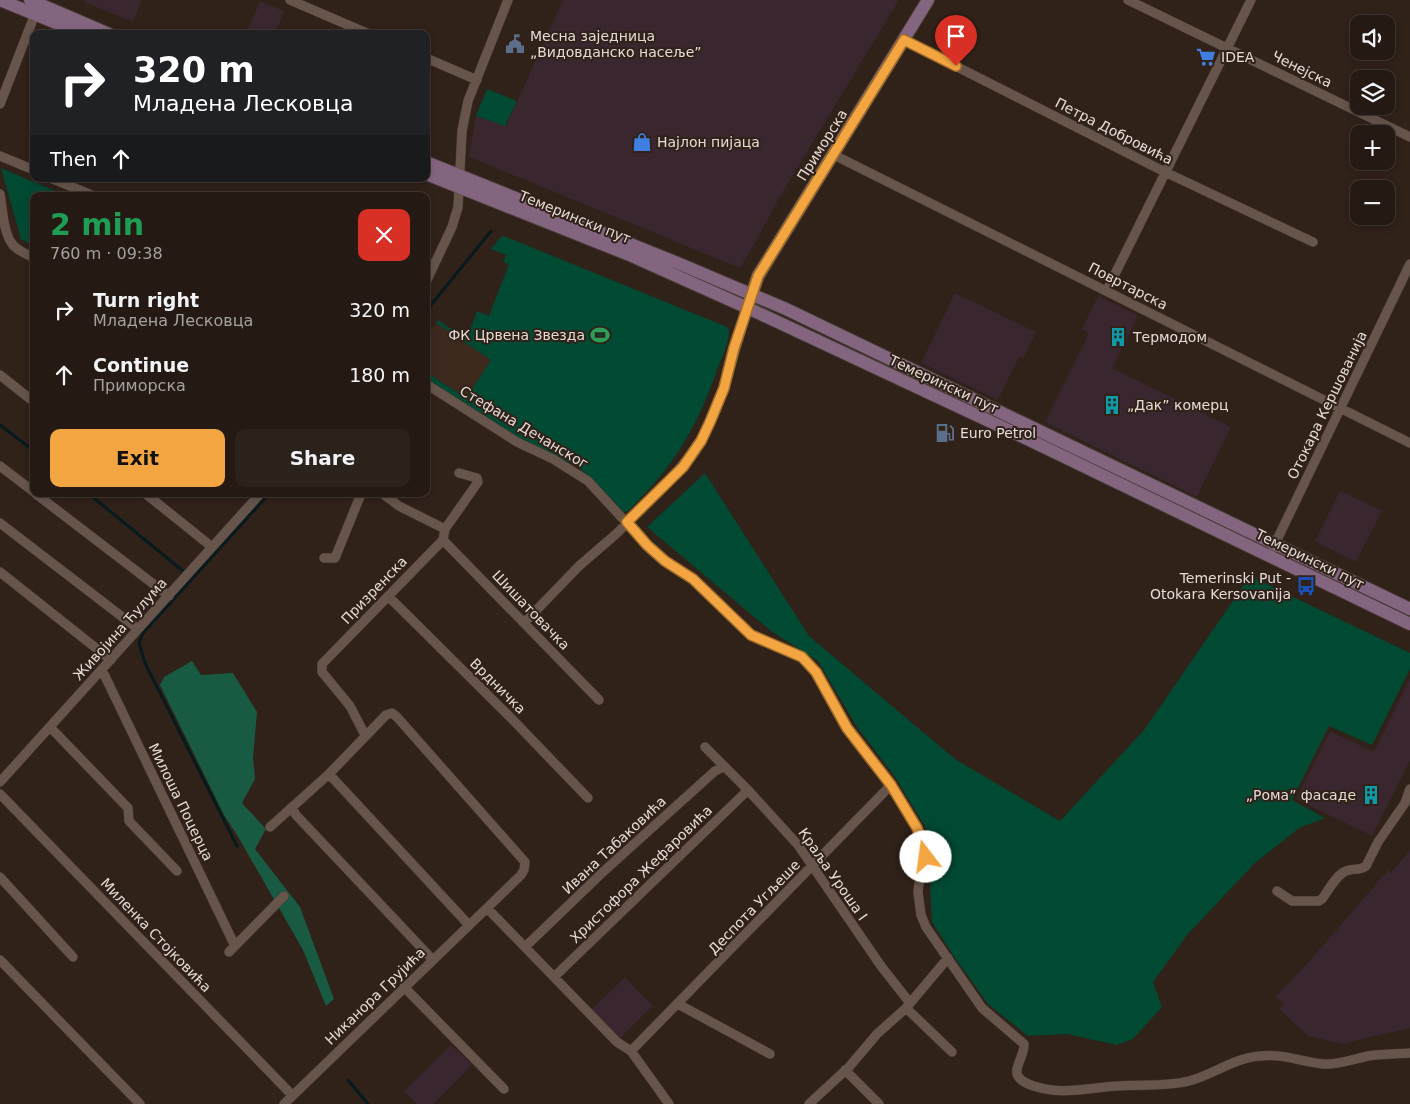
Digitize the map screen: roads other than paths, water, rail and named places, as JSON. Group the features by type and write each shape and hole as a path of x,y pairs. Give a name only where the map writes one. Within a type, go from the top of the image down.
{"main road":[{"path":"0,0 36,4 99,30"},
{"name":"Приморска","path":"748,308 758,276 928,0"},
{"path":"36,4 77,30"},
{"path":"430,164 459,181"},
{"path":"430,175 459,181"},
{"name":"Темерински пут","path":"459,181 752,294 880,353 1410,609"},
{"name":"Темерински пут","path":"459,181 748,308 1021,436 1410,624"}],"street":[{"path":"290,0 360,30"},
{"path":"430,274 452,227 459,202 464,117 468,101 508,0"},
{"name":"Ченејска","path":"1128,0 1410,137"},
{"path":"1107,290 1251,0"},
{"path":"0,104 36,4"},
{"name":"Петра Добровића","path":"904,40 1165,172 1313,242"},
{"path":"430,60 477,80"},
{"name":"Повртарска","path":"834,155 1107,290 1340,409 1410,442"},
{"path":"0,156 30,168"},
{"path":"60,182 84,192"},
{"path":"0,194 7,235 17,248 30,256"},
{"name":"Отокара Кершованија","path":"1268,556 1340,409 1407,279 1410,264"},
{"path":"524,623 572,572 683,467 706,431 724,388 748,308"},
{"path":"0,375 30,399"},
{"name":"Стефана Дечанског","path":"430,387 517,442 553,459 582,477 647,545 665,561 693,579 751,635 802,657 816,672 847,728 891,785 922,839 926,857 920,874 918,892 921,914 926,926 982,1008 1024,1044 1024,1050 1016,1071 1017,1076 1022,1080 1046,1089 1061,1090 1179,1083 1196,1079 1247,1058 1258,1056 1281,1056 1324,1064 1370,1056 1410,1053"},
{"path":"0,466 30,489"},
{"path":"443,540 445,529 478,482 477,478 460,473"},
{"path":"40,497 168,596"},
{"path":"150,497 212,547"},
{"name":"Живојина Ћулума","path":"0,782 257,497"},
{"path":"324,558 335,558 360,497"},
{"path":"387,497 399,506 445,529"},
{"path":"0,522 138,629"},
{"name":"Шишатовачка","path":"443,540 599,700"},
{"name":"Призренска","path":"365,736 350,706 320,668 443,540"},
{"path":"0,572 111,660"},
{"name":"Врдничка","path":"388,596 511,718 588,798"},
{"name":"Милоша Поцерца","path":"102,670 232,949 284,896"},
{"name":"Никанора Грујића","path":"284,1104 468,924 521,875 525,866 522,858 397,717 392,713 386,715 365,736"},
{"path":"50,727 128,808 129,821 177,871"},
{"path":"270,827 329,774 365,736"},
{"name":"Краља Уроша I","path":"704,748 748,790 798,845 908,1005 952,1052"},
{"name":"Ивана Табаковића","path":"524,946 616,860 715,771 723,767"},
{"path":"329,774 468,924"},
{"name":"Деспота Угљеше","path":"631,1051 891,785"},
{"path":"1277,891 1292,901 1319,901 1342,873 1350,869 1363,869 1378,842 1404,803 1410,789"},
{"name":"Христофора Жефаровића","path":"554,977 748,790"},
{"name":"Миленка Стојковића","path":"0,794 292,1095"},
{"path":"294,806 293,810 296,815 432,959"},
{"path":"0,878 74,957"},
{"path":"487,908 617,1042 631,1051 669,1104"},
{"path":"809,1104 908,1005 948,958"},
{"path":"0,960 140,1104"},
{"path":"404,987 504,1089"},
{"path":"678,1004 770,1054"},
{"path":"845,1070 879,1104"}],"waterway":[{"path":"430,306 491,231"},
{"path":"0,425 30,448"},
{"path":"93,497 183,571"},
{"path":"237,846 145,663 139,643 143,633 266,497"},
{"path":"348,1080 368,1104"}],"place":[{"name":"Месна заједница „Видовданско насеље”","path":"515,44"},
{"name":"IDEA","path":"1206,57"},
{"name":"Најлон пијаца","path":"642,142"},
{"name":"ФК Црвена Звезда","path":"600,335"},
{"name":"Термодом","path":"1118,337"},
{"name":"„Дак” комерц","path":"1112,405"},
{"name":"Euro Petrol","path":"945,433"},
{"name":"Temerinski Put - Otokara Kersovanija","path":"1306,586"},
{"name":"„Рома” фасаде","path":"1371,795"}]}
